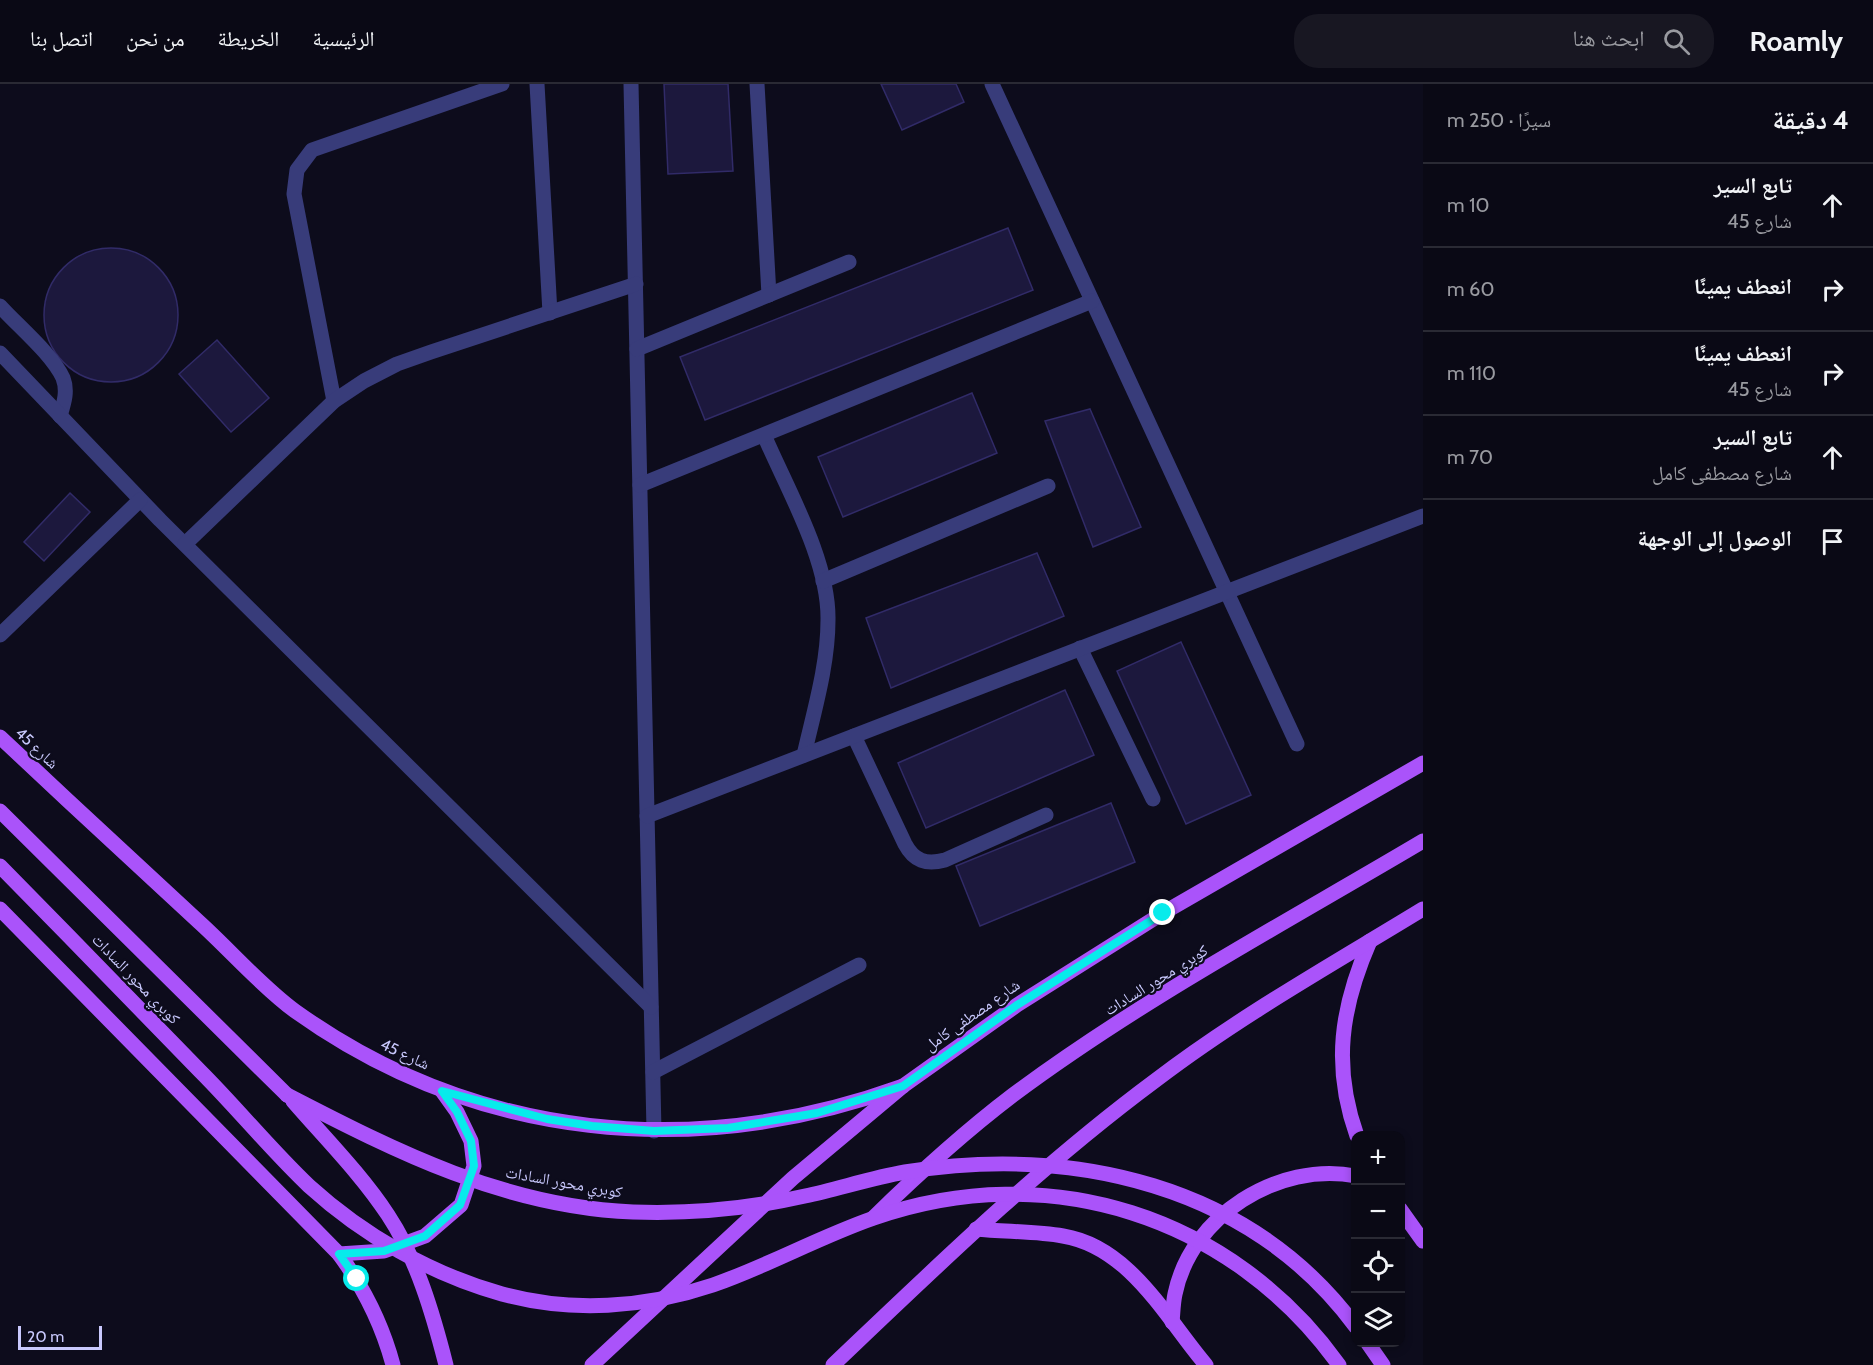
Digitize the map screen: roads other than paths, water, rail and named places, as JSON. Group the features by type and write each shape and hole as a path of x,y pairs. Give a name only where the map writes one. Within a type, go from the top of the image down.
{"main road":[{"name":"شارع 45","path":"0,737 292,1009 371,1058 442,1091 547,1119 592,1126 654,1131 728,1128 772,1122 860,1101 903,1086"},
{"name":"شارع مصطفى كامل","path":"592,1365 793,1178 903,1086 1017,1005 1163,913 1423,763"},
{"name":"كوبري محور السادات","path":"0,811 287,1095 362,1179 389,1216 424,1293 446,1365"},
{"name":"كوبري محور السادات","path":"873,1218 964,1134 1056,1065 1138,1009 1423,841"},
{"name":"كوبري محور السادات","path":"0,866 310,1186 339,1211 401,1252 469,1283 504,1294 549,1303 586,1306 649,1302 715,1284 873,1218 923,1204 995,1194 1073,1199 1149,1218 1208,1245 1262,1281 1310,1327 1339,1365"},
{"path":"0,909 339,1254 357,1279 375,1312 393,1365"},
{"path":"833,1365 976,1229 1056,1158 1156,1079 1261,1006 1423,909"},
{"path":"1357,1131 1343,1080 1342,1044 1346,1008 1355,974 1370,941"},
{"path":"339,1254 384,1251 425,1236 460,1205 474,1166 471,1141 457,1112 442,1091"},
{"name":"كوبري محور السادات","path":"287,1095 385,1146 465,1179 514,1193 585,1207 674,1212 719,1210 764,1204 855,1182 954,1166 1045,1164 1121,1176 1194,1201 1261,1238 1320,1286 1351,1321"},
{"path":"1172,1322 1175,1293 1188,1258 1209,1228 1237,1203 1270,1185 1306,1175 1343,1173 1351,1175"},
{"path":"1405,1215 1423,1241"},
{"path":"976,1229 1064,1236 1102,1251 1141,1281 1206,1365"},
{"path":"1370,1347 1383,1365"}],"lane":[{"path":"334,401 294,194 297,170 312,150 502,84"},
{"path":"537,84 550,313"},
{"path":"631,84 654,1131"},
{"path":"757,84 769,295"},
{"path":"992,84 1297,744"},
{"path":"637,349 849,262"},
{"path":"185,544 334,401 364,381 397,364 636,284"},
{"path":"640,485 1092,301"},
{"path":"0,306 53,363 63,379 66,398 60,416"},
{"path":"0,353 140,500 651,1007"},
{"path":"764,435 813,548 823,581 829,618 826,657 804,755"},
{"path":"823,581 1048,486"},
{"path":"0,635 140,500"},
{"path":"647,816 1423,516"},
{"path":"1080,648 1154,799"},
{"path":"854,736 905,844 911,854 921,861 933,864 945,860 1046,815"},
{"path":"653,1072 859,965"}]}
